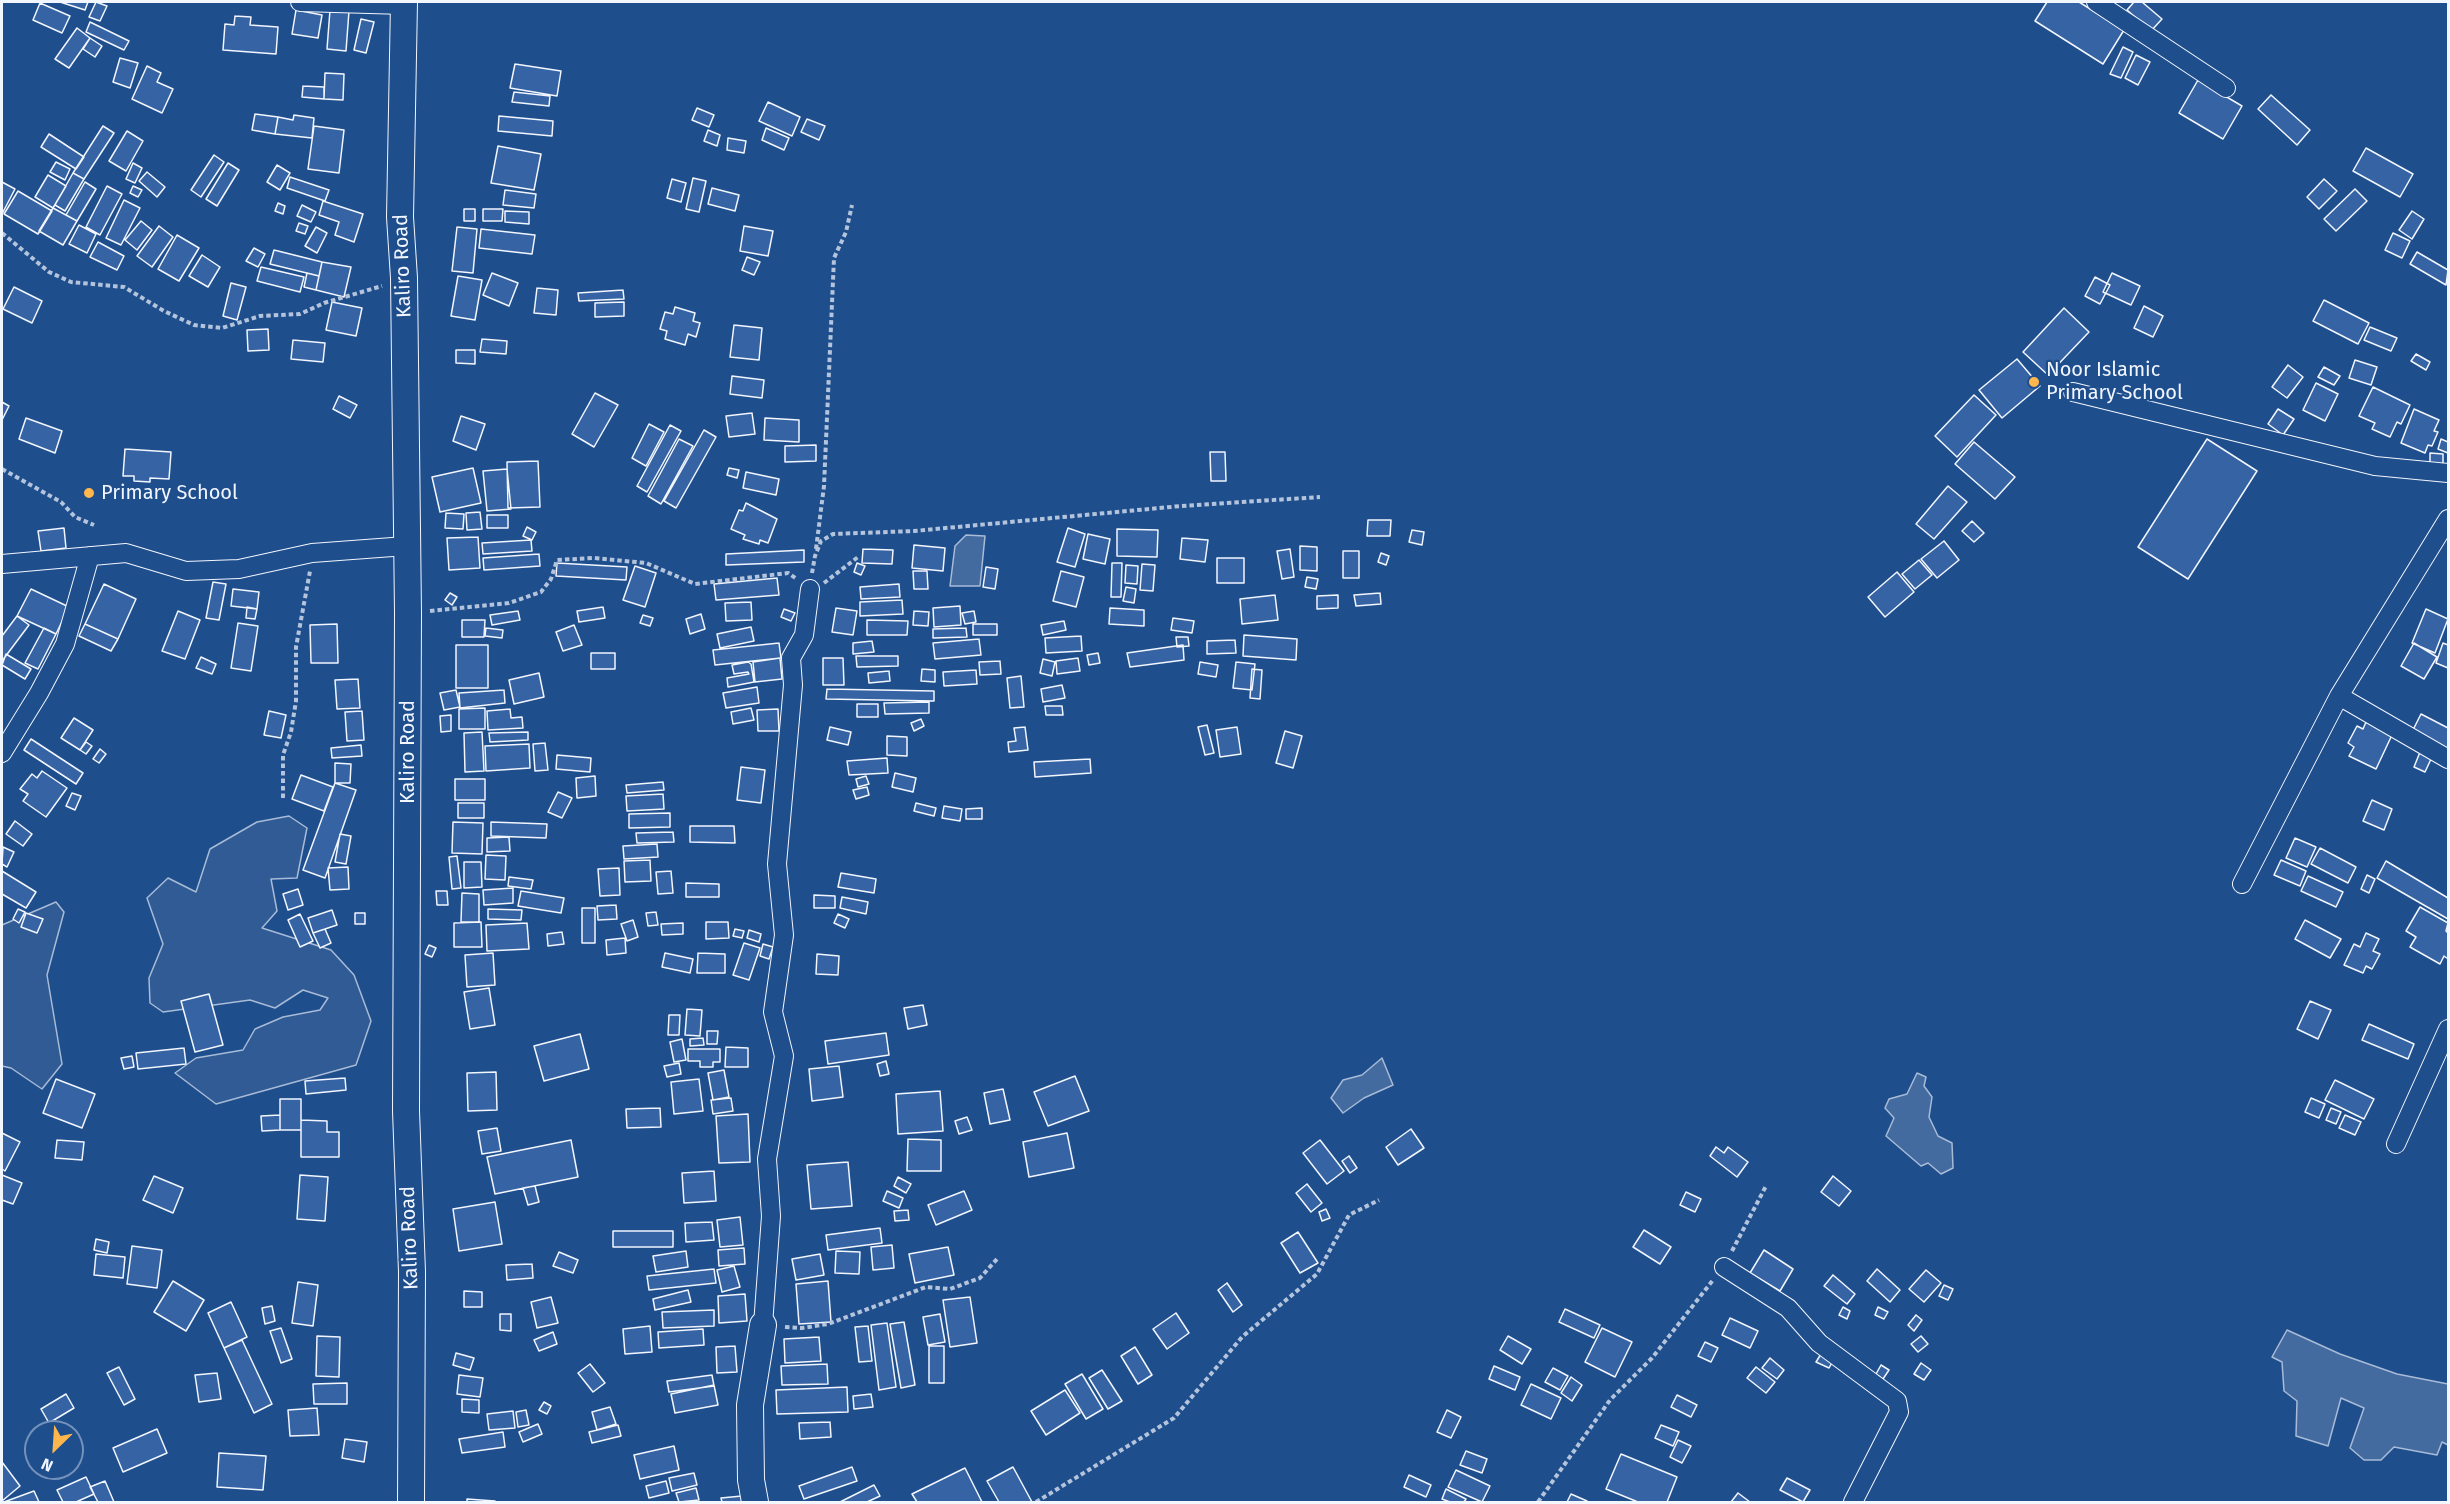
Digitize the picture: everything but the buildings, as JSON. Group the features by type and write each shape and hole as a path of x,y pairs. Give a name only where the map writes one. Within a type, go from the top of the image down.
{"main road":[{"name":"Kaliro Road","path":"404,3 400,217 404,278 408,613 406,1111 412,1272 411,1503"},
{"path":"756,1503 751,1480 750,1405 763,1325"}],"street":[{"path":"300,2 404,3"},
{"path":"2096,2 2226,88"},
{"path":"2073,392 2375,466 2448,473"},
{"path":"2241,884 2339,696 2448,519"},
{"path":"2,564 126,553 186,571 238,569 312,553 406,546"},
{"path":"2,753 39,693 65,644 90,556"},
{"path":"763,1325 771,1216 766,1159 784,1056 773,1012 784,935 777,864 793,685 791,658 804,635 810,589"},
{"path":"2339,696 2448,759"},
{"path":"2396,1144 2448,1029"},
{"path":"1724,1267 1788,1308 1819,1343 1897,1401 1899,1412 1853,1503"}],"path":[{"path":"810,589 824,486 834,258 846,232 852,205"},
{"path":"2,233 49,272 70,282 124,287 164,311 194,325 222,328 260,316 300,314 324,303 404,278"},
{"path":"2,469 61,502 75,517 94,525"},
{"path":"815,556 821,541 833,534 915,531 1146,508 1320,497"},
{"path":"283,798 283,755 291,732 296,702 296,647 312,553"},
{"path":"810,589 829,581 858,557"},
{"path":"408,613 509,603 541,592 551,579 556,560 594,558 646,563 694,584 788,573 810,589"},
{"path":"1538,1503 1610,1400 1652,1358 1724,1267 1766,1186"},
{"path":"1036,1503 1174,1418 1242,1337 1317,1274 1349,1215 1378,1200"},
{"path":"763,1325 802,1328 828,1324 926,1287 950,1289 980,1278 998,1259"}],"shaded area":[{"path":"966,535 985,536 980,586 950,586 955,546"},
{"path":"289,816 307,828 297,878 271,879 277,911 262,928 331,950 354,975 371,1021 356,1065 216,1104 175,1073 196,1058 243,1050 255,1029 283,1017 320,1010 328,998 303,990 275,1008 250,1000 163,1012 150,1003 149,978 163,944 147,898 168,878 196,892 210,849 257,822"},
{"path":"56,902 64,912 47,975 62,1064 42,1089 11,1068 2,1066 2,925"},
{"path":"1382,1058 1393,1085 1364,1098 1343,1113 1331,1098 1343,1080 1362,1075"},
{"path":"1917,1073 1926,1077 1924,1086 1932,1097 1929,1117 1938,1136 1952,1143 1953,1168 1941,1174 1928,1163 1921,1166 1886,1136 1894,1118 1885,1108 1889,1099 1907,1094"},
{"path":"2287,1330 2340,1354 2397,1374 2448,1384 2448,1445 2442,1442 2437,1455 2394,1447 2381,1460 2364,1460 2350,1448 2364,1408 2341,1398 2328,1446 2296,1436 2297,1401 2284,1391 2282,1362 2272,1357"}],"place":[{"name":"Noor Islamic Primary School","path":"2034,382"},
{"name":"Primary School","path":"89,493"}]}
